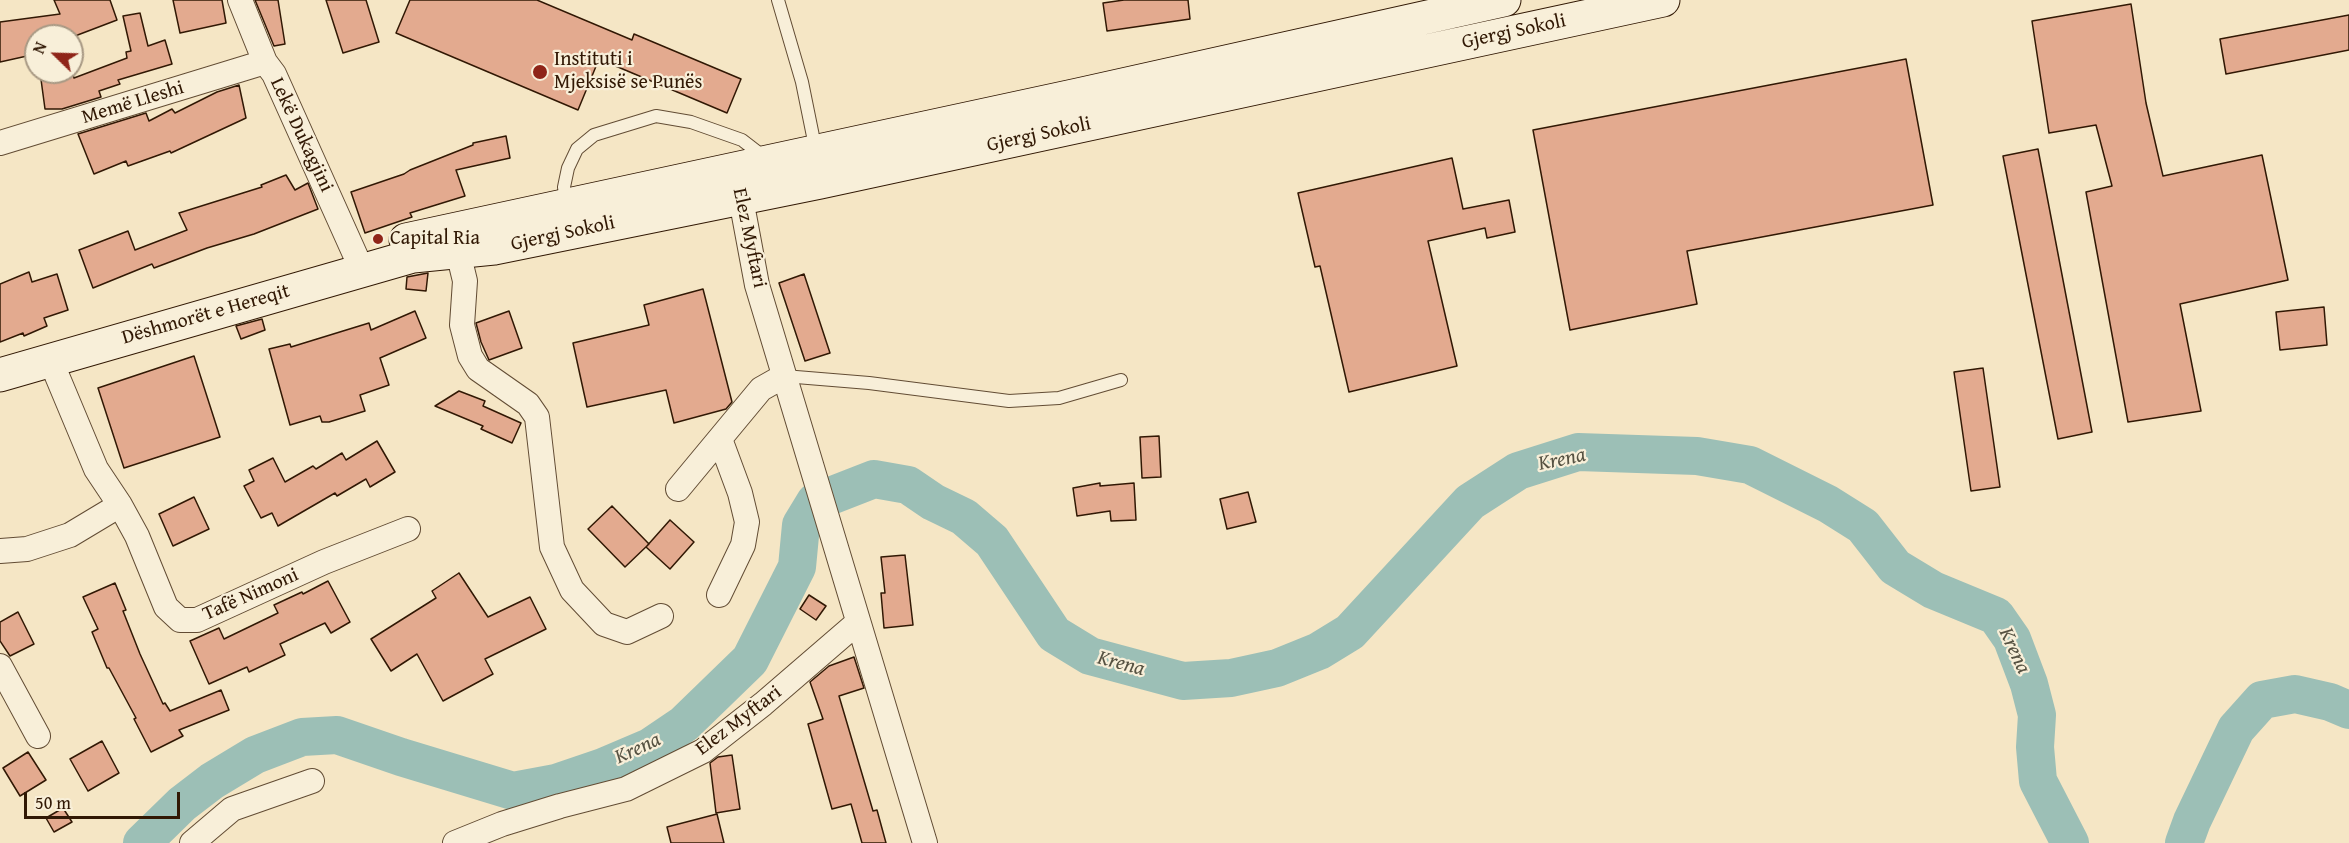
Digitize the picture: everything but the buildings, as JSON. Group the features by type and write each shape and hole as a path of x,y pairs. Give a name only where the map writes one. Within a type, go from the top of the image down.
{"main road":[{"name":"Gjergj Sokoli","path":"413,247 458,252 494,248 738,183 1663,0"},
{"name":"Gjergj Sokoli","path":"413,247 566,205 738,183 770,161 818,167 1494,1"},
{"name":"Dëshmorët e Hereqit","path":"0,375 413,247"},
{"path":"0,360 359,262"}],"street":[{"name":"Lekë Dukagjini","path":"240,0 266,62 359,262"},
{"name":"Memë Lleshi","path":"0,143 266,62"},
{"name":"Elez Myftari","path":"455,843 502,824 626,789 703,751 763,704 857,623 758,285 738,183"},
{"path":"458,252 465,281 462,325 470,356 478,369 528,404 537,417 552,547 572,590 604,624 627,632 661,616"},
{"name":"Tafë Nimoni","path":"50,359 96,469 137,536 166,607 180,620 197,620 324,562 408,529"},
{"path":"678,489 761,389 784,376"},
{"path":"719,595 743,545 747,522 740,493 720,439"},
{"path":"0,551 27,549 70,536 120,505"},
{"path":"857,623 924,843"},
{"path":"0,666 38,736"},
{"path":"192,843 232,809 312,781"}],"lane":[{"path":"778,0 802,82 818,167"},
{"path":"566,205 564,187 568,168 577,149 594,135 656,116 691,122 742,140 770,161"},
{"path":"784,376 870,383 1009,401 1059,398 1121,380"}],"waterway":[{"name":"Krena","path":"142,843 182,804 212,781 255,755 302,737 337,735 513,791 556,783 603,767 650,747 684,724 750,660 797,567 801,525 815,502 874,479 908,485 933,502 964,517 992,541 1054,634 1090,656 1183,681 1231,678 1277,668 1319,651 1350,632 1470,502 1518,471 1578,452 1697,456 1750,465 1828,504 1863,526 1895,567 1933,590 1996,616 2012,639 2029,684 2037,715 2035,747 2038,781 2070,843"},
{"name":"Krena","path":"2184,843 2192,821 2236,729 2262,700 2295,694 2330,702 2349,710"}],"place":[{"name":"Instituti i Mjeksisë se Punës","path":"540,72"},
{"name":"Capital Ria","path":"378,239"}]}
